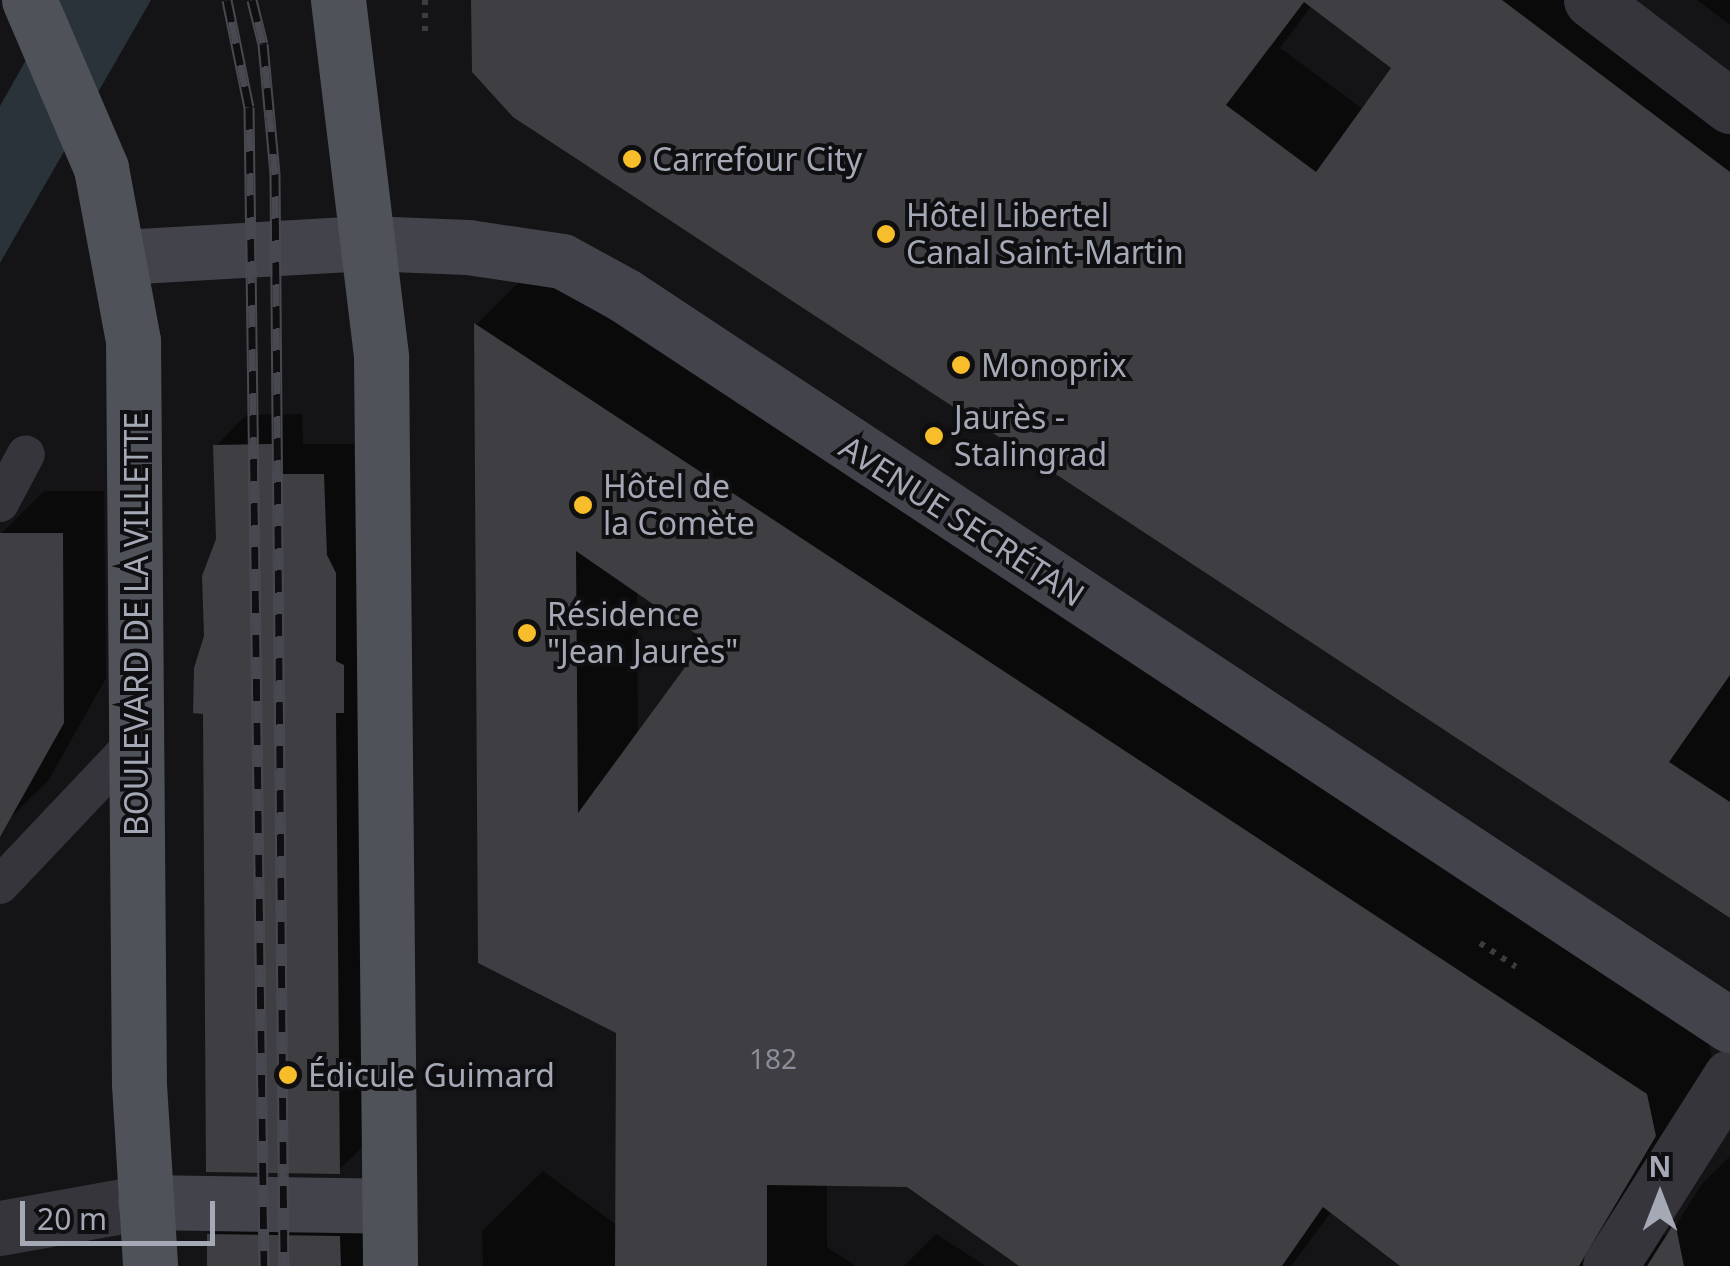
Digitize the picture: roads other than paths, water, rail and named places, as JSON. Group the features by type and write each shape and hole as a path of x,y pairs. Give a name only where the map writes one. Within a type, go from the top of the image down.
{"main road":[{"name":"BOULEVARD DE LA VILLETTE","path":"29,0 101,168 122,257 134,371 135,742 145,1202 150,1266"},
{"path":"338,0 381,357 390,1266"},
{"name":"AVENUE SECRÉTAN","path":"122,257 366,243 468,248 562,262 624,295 1730,1025"},
{"path":"145,1202 388,1206"}],"street":[{"path":"1592,0 1730,106"},
{"path":"1610,1266 1730,1077"},
{"path":"0,1228 145,1202"}],"lane":[{"path":"0,503 26,454"},
{"path":"0,885 135,742"}],"railway":[{"path":"227,0 249,107 264,1266"},
{"path":"252,0 263,44 275,174 284,1266"}],"place":[{"name":"Carrefour City","path":"632,159"},
{"name":"Hôtel Libertel Canal Saint-Martin","path":"886,234"},
{"name":"Monoprix","path":"961,365"},
{"name":"Jaurès - Stalingrad","path":"934,436"},
{"name":"Hôtel de la Comète","path":"583,505"},
{"name":"Résidence \"Jean Jaurès\"","path":"527,633"},
{"name":"Édicule Guimard","path":"288,1075"}]}
